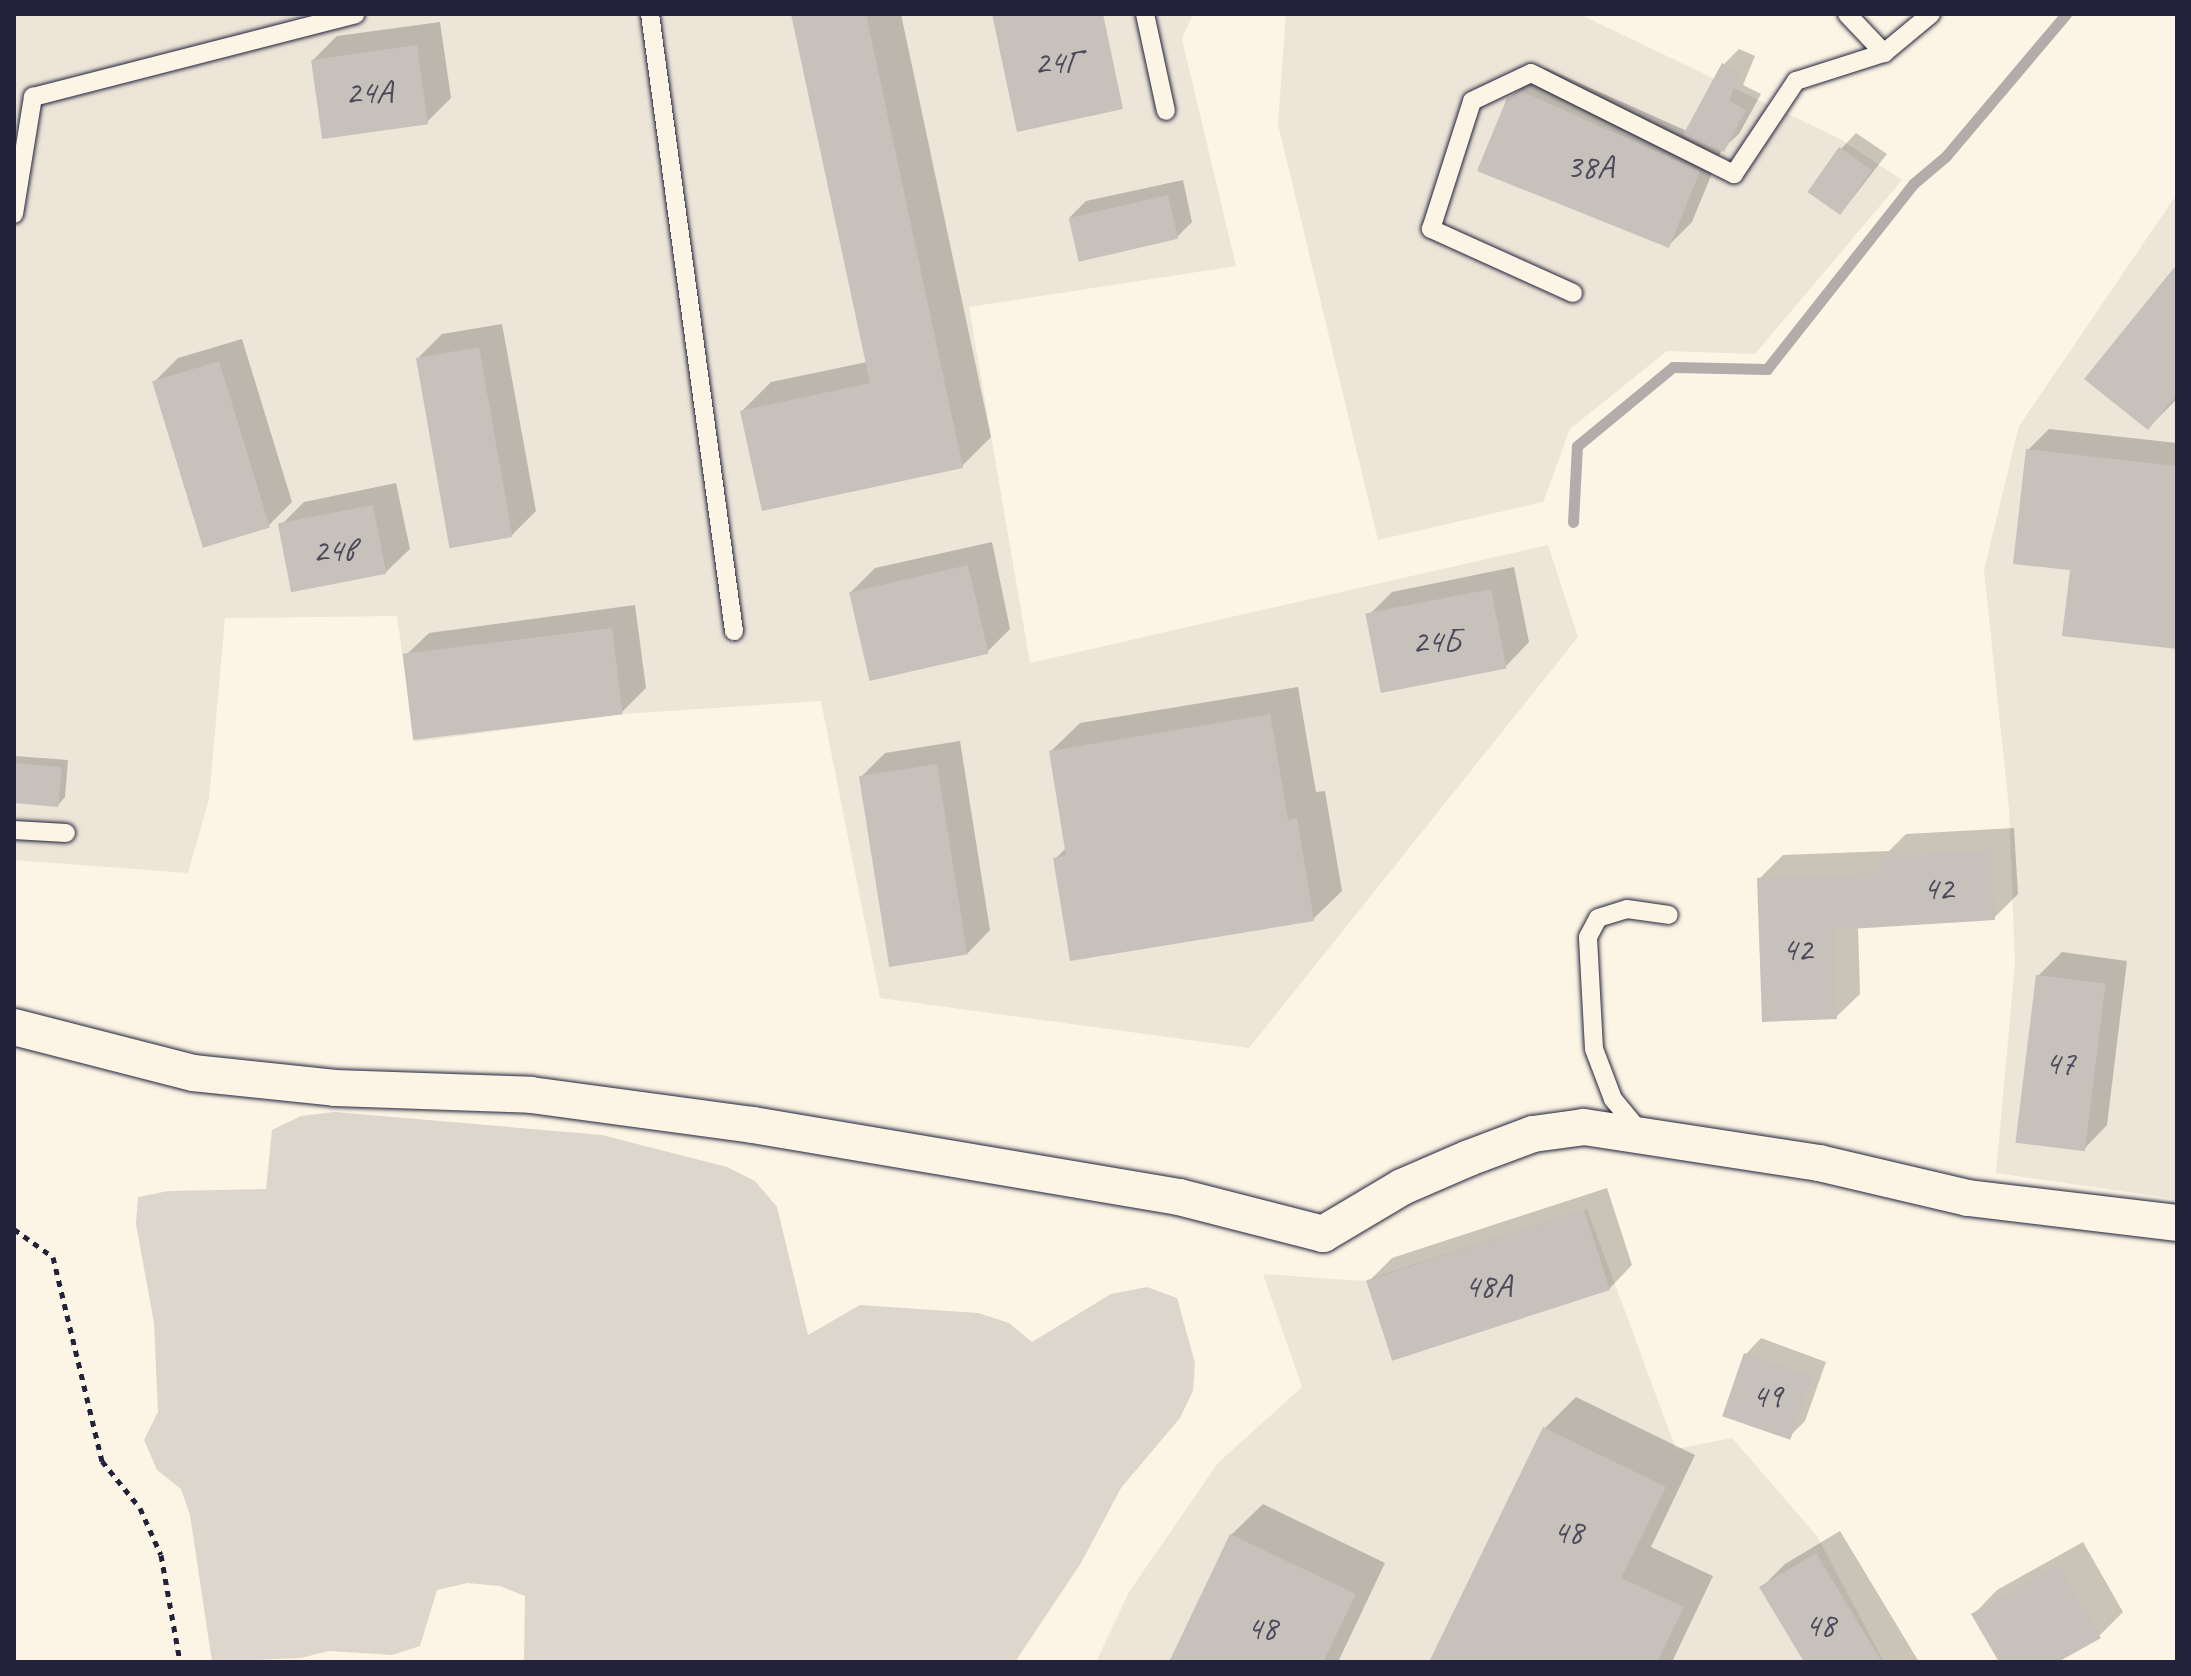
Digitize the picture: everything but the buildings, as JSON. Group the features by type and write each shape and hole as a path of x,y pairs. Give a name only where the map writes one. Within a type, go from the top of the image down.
{"street":[{"path":"14,1027 193,1073 335,1088 531,1095 753,1125 1179,1197 1323,1234 1402,1187 1533,1134 1584,1127 1641,1133 1819,1163 1968,1198 2177,1223"}],"lane":[{"path":"14,214 33,97 356,14"},
{"path":"650,14 734,631"},
{"path":"1145,14 1166,111"},
{"path":"1847,14 1884,53"},
{"path":"1573,293 1431,229 1472,101 1531,73 1734,174 1796,81 1884,53 1931,14"},
{"path":"14,830 66,833"},
{"path":"1641,1133 1613,1099 1594,1049 1588,937 1598,918 1627,909 1669,915"}],"path":[{"path":"14,1229 53,1257 102,1461 140,1508 161,1555 180,1662"}],"shaded area":[{"path":"14,14 1193,14 1182,39 1236,266 969,307 1030,663 1548,545 1578,637 1249,1048 880,998 821,701 623,714 415,742 397,616 225,618 209,799 188,873 14,860"},
{"path":"1286,14 1579,14 1840,139 1902,180 1755,354 1667,351 1570,429 1543,502 1378,540 1278,124"},
{"path":"2177,194 2177,1199 1996,1173 2015,963 2009,808 1984,570 2019,426"},
{"path":"334,1112 602,1135 727,1167 755,1181 777,1207 808,1335 860,1305 978,1313 1009,1323 1032,1342 1111,1294 1147,1287 1177,1298 1195,1363 1193,1391 1180,1418 1121,1488 1081,1563 1015,1662 524,1662 525,1596 500,1586 467,1583 437,1590 420,1646 392,1655 329,1651 301,1658 212,1662 190,1515 181,1489 157,1470 144,1440 158,1412 154,1323 136,1224 138,1197 168,1191 266,1189 272,1130 301,1116"},
{"path":"1587,1209 1676,1449 1732,1438 1817,1536 1884,1662 1096,1662 1129,1592 1218,1463 1302,1387 1263,1274 1363,1281"}],"waterway":[{"path":"1573,522 1577,446 1673,367 1767,369 1913,184 1946,156 2066,14"}]}
